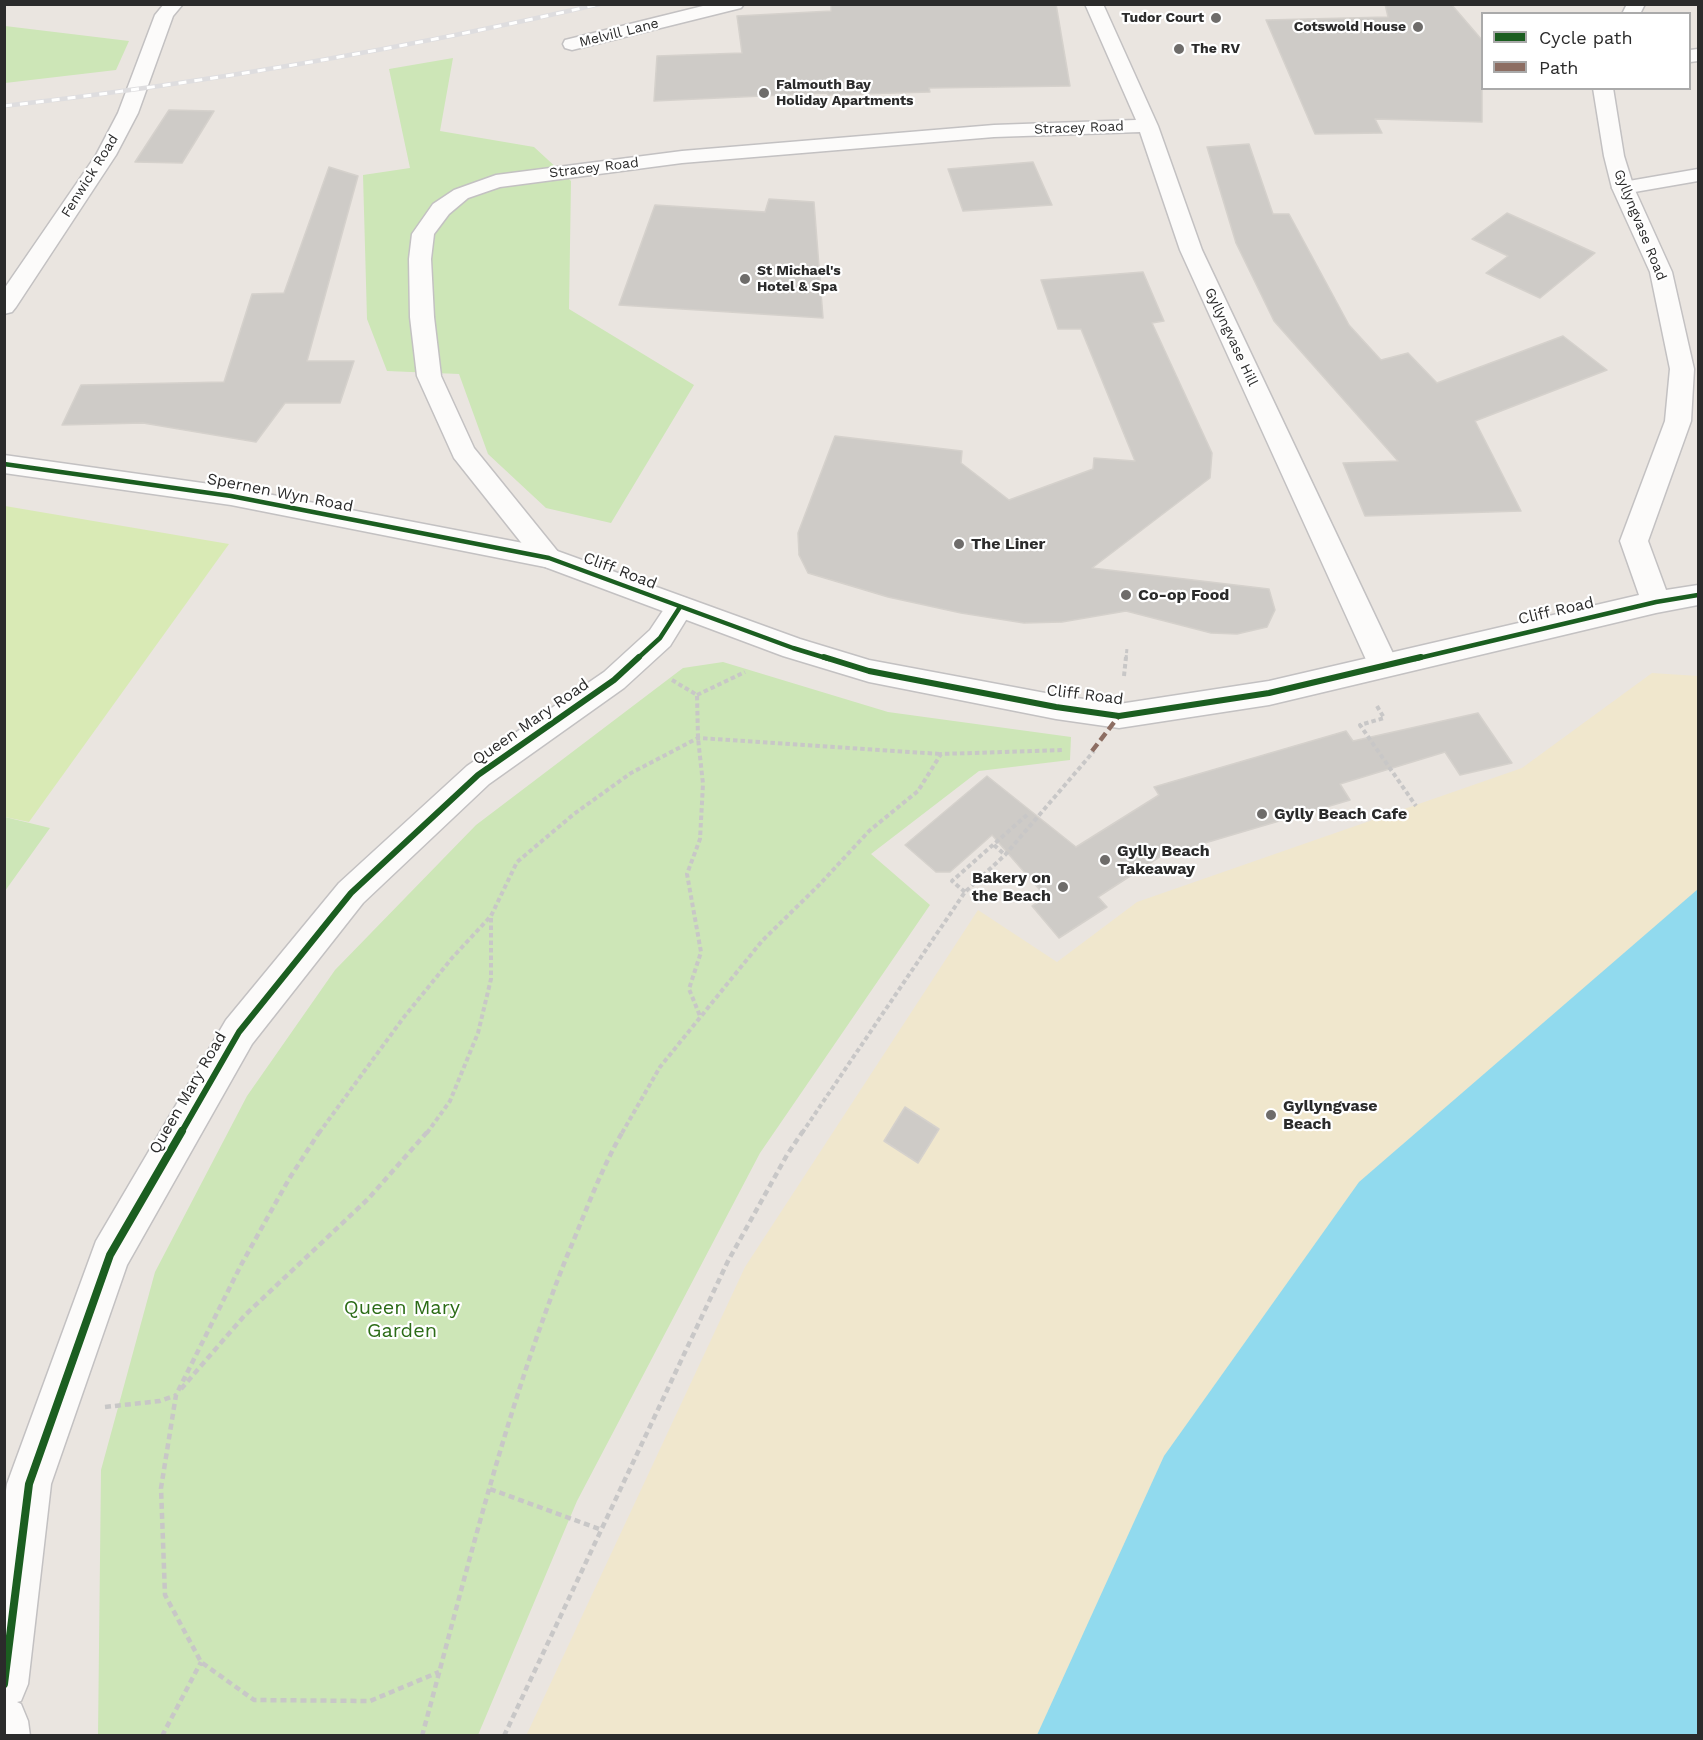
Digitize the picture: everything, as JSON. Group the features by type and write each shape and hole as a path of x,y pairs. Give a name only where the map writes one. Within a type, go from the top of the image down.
{"street":[{"name":"Fenwick Road","path":"4,307 106,155 128,113 164,15 174,4"},
{"name":"Melvill Lane","path":"572,44 735,4"},
{"name":"Gyllyngvase Hill","path":"1094,4 1148,126 1191,250 1383,664"},
{"name":"Gyllyngvase Road","path":"1603,90 1614,156 1623,188 1661,272 1682,369 1678,421 1634,541 1656,602"},
{"name":"Stracey Road","path":"549,558 463,452 429,376 421,283 420,259 423,234 441,209 461,194 496,181 682,157 994,131 1148,126"},
{"path":"1623,188 1698,175"},
{"name":"Spernen Wyn Road","path":"4,464 231,496 549,558"},
{"name":"Cliff Road","path":"549,558 793,648 869,671 1056,707 1119,716 1269,693 1383,664 1656,602 1698,595"},
{"name":"Queen Mary Road","path":"4,1683 30,1484 110,1255 239,1032 351,893 478,775 614,680 660,638 680,607"},
{"path":"4,1721 6,1736"}],"path":[{"path":"636,660 697,695 698,738 703,784 700,839 687,874 701,952 689,989 701,1017"},
{"path":"1366,709 1388,702"},
{"path":"1377,706 1384,718 1360,725 1416,806"},
{"path":"439,1672 370,1701 254,1700 201,1662 165,1596 161,1488 176,1395 241,1265 289,1179 339,1103 404,1017 491,915 517,862 574,814 631,773 698,738 941,754 1072,749"},
{"path":"1082,750 1104,750"},
{"path":"504,1736 728,1261 787,1155 937,930 965,892 1005,855 1092,751"},
{"path":"422,1736 490,1489 539,1326 606,1161 660,1067 762,941 820,884 869,831 918,791 941,754"},
{"path":"965,892 952,881 1028,814"},
{"path":"994,845 1005,855"},
{"path":"119,1406 160,1401 176,1395 245,1315 368,1199 421,1142 450,1101 478,1033 491,979 491,915"},
{"path":"490,1489 602,1530"},
{"path":"162,1736 201,1662"}],"green space":[{"path":"5,26 129,41 116,70 5,83"},
{"path":"453,58 440,131 534,147 571,181 569,309 694,385 611,523 546,508 488,454 459,374 387,371 367,319 363,175 410,168 389,69"},
{"path":"5,506 229,544 29,822 5,817"},
{"name":"Queen Mary Garden","path":"723,662 888,712 1071,737 1070,760 979,771 871,854 930,905 760,1153 577,1501 478,1735 98,1735 101,1470 155,1272 247,1096 335,970 476,825 683,668"},
{"path":"4,817 50,828 5,891"}],"sand":[{"name":"Gyllyngvase Beach","path":"1652,673 1698,676 1698,1513 1591,1735 526,1736 745,1267 978,910 1057,962 1137,902 1522,768"}],"water":[{"path":"1698,889 1698,1735 1037,1735 1164,1456 1359,1182"}],"building":[{"path":"831,4 1056,4 1070,86 929,88 930,92 828,95 827,93 654,101 657,56 742,53 737,16 831,11"},
{"path":"1385,4 1451,4 1481,39 1482,122 1375,119 1382,133 1315,134 1266,20 1388,17"},
{"path":"169,110 214,111 182,163 135,162"},
{"path":"1249,144 1273,214 1289,214 1349,325 1381,360 1408,353 1437,383 1563,336 1607,370 1475,421 1521,511 1365,516 1343,463 1398,461 1274,321 1236,243 1207,147"},
{"path":"1033,162 1052,205 963,211 948,169"},
{"path":"329,167 358,176 307,361 354,361 340,403 285,403 256,442 143,423 62,425 81,385 224,382 252,294 284,293"},
{"name":"St Michael's Hotel & Spa","path":"769,199 814,202 823,318 619,305 655,205 765,212"},
{"path":"1507,213 1595,253 1540,298 1486,273 1508,256 1472,239"},
{"name":"The Liner","path":"1143,272 1164,321 1152,323 1212,453 1210,478 1092,568 1269,589 1275,610 1267,627 1237,634 1211,633 1126,611 1062,622 1024,623 961,613 888,597 808,573 799,555 798,533 835,436 962,451 961,463 1009,500 1093,469 1094,458 1135,461 1081,329 1058,329 1041,280"},
{"path":"1478,713 1512,763 1460,775 1445,752 1340,784 1350,800 1161,856 1098,897 1107,907 1059,938 1032,906 1046,897 992,835 950,872 936,872 905,845 987,776 1076,847 1159,795 1154,787 1346,731 1353,741"},
{"path":"905,1107 939,1129 918,1163 884,1141"}],"railway":[{"path":"4,106 154,87 304,63 452,36 600,4"}],"marked path":[{"path":"1092,751 1119,716"}],"cycle path":[{"path":"4,464 231,496 549,558 793,648 869,671 1056,707 1119,716 1269,693 1656,602 1698,595"},
{"path":"4,1684 29,1484 110,1255 239,1032 351,893 478,775 614,680 660,638 680,607"}],"place":[{"name":"Tudor Court","path":"1216,18"},
{"name":"Cotswold House","path":"1418,27"},
{"name":"The RV","path":"1179,49"},
{"name":"Falmouth Bay Holiday Apartments","path":"764,93"},
{"name":"St Michael's Hotel & Spa","path":"745,279"},
{"name":"The Liner","path":"959,544"},
{"name":"Co-op Food","path":"1126,595"},
{"name":"Gylly Beach Cafe","path":"1262,814"},
{"name":"Gylly Beach Takeaway","path":"1105,860"},
{"name":"Bakery on the Beach","path":"1063,887"},
{"name":"Gyllyngvase Beach","path":"1271,1115"}]}
